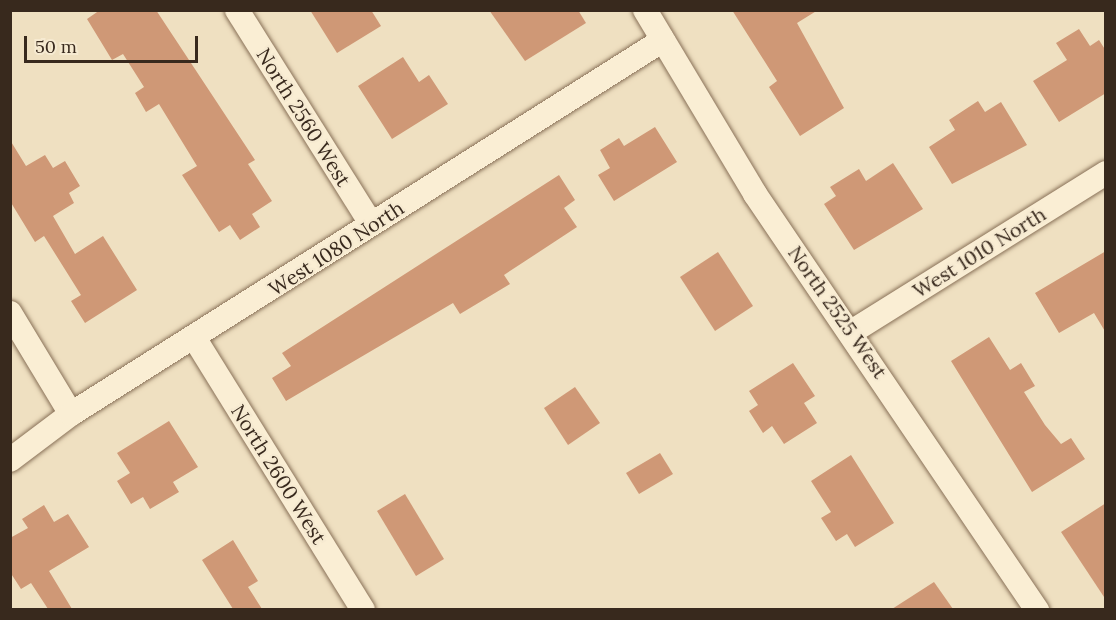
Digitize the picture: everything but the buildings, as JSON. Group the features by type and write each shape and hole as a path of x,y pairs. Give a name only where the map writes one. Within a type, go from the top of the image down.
{"street":[{"name":"North 2560 West","path":"237,10 371,224"},
{"name":"North 2525 West","path":"645,10 754,194 853,331 1037,609"},
{"name":"West 1080 North","path":"10,460 71,414 195,339 371,224 663,40"},
{"name":"West 1010 North","path":"853,331 1106,173"},
{"path":"10,313 71,414"},
{"name":"North 2600 West","path":"195,339 363,609"}]}
